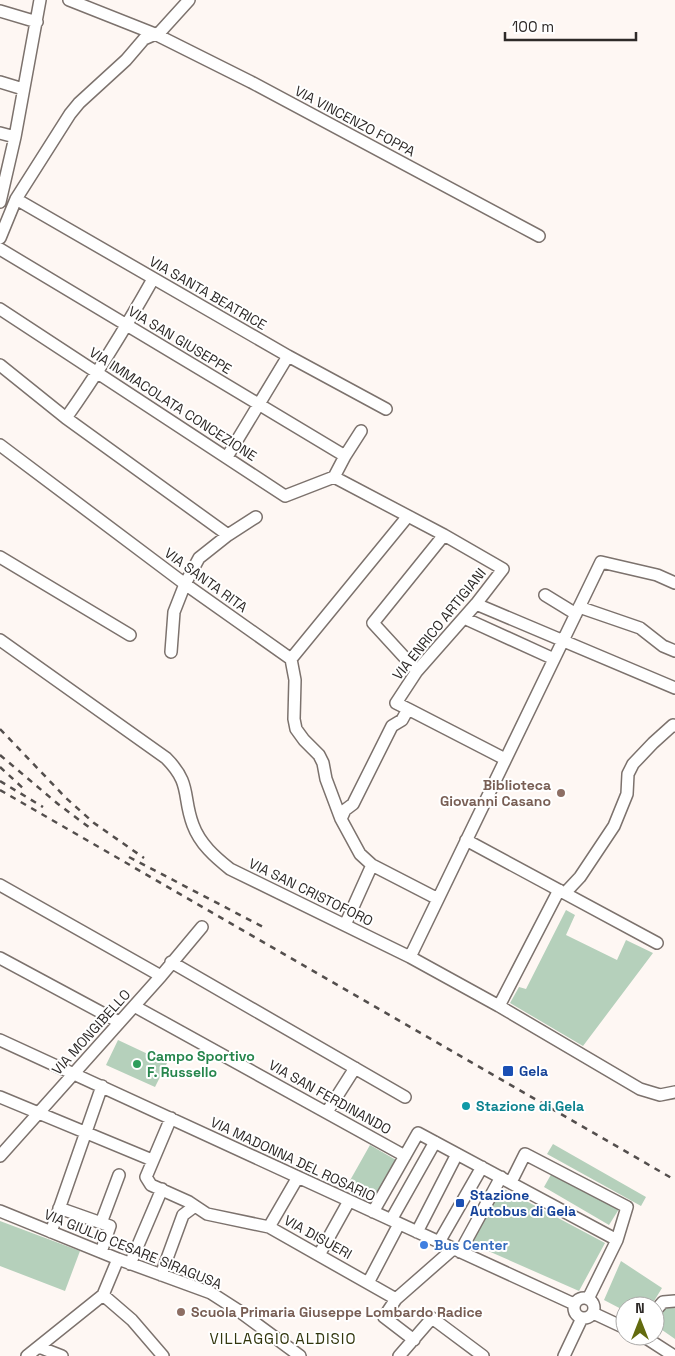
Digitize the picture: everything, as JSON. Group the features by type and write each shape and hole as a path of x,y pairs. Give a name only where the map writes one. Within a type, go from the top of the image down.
{"street":[{"path":"1,197 15,137 40,0"},
{"name":"VIA VINCENZO FOPPA","path":"68,0 155,34 251,82 539,236"},
{"path":"0,238 16,199 75,108 126,60 144,40 160,32 189,0"},
{"path":"0,11 37,22"},
{"path":"0,82 23,89"},
{"path":"0,133 15,137"},
{"name":"VIA SANTA BEATRICE","path":"16,199 288,356 386,409"},
{"name":"VIA SAN GIUSEPPE","path":"0,249 345,456"},
{"path":"66,418 127,326 153,279"},
{"name":"VIA IMMACOLATA CONCEZIONE","path":"0,308 285,496 334,477"},
{"path":"227,457 288,356"},
{"path":"0,365 66,418 228,535"},
{"path":"361,432 334,477 444,535 373,623 417,671"},
{"name":"VIA SANTA RITA","path":"0,445 185,584 291,659"},
{"path":"408,516 291,659 295,680 294,719 296,729 319,755 323,763 326,779 340,818 360,854 372,865 438,899"},
{"path":"171,652 174,612 185,584 199,558 228,535 256,517"},
{"name":"VIA ENRICO ARTIGIANI","path":"408,710 396,703 417,671 476,604 503,569 444,535"},
{"path":"0,557 130,635"},
{"path":"410,957 601,562 657,575 675,583"},
{"path":"545,595 577,610 640,628 663,646 675,651"},
{"path":"476,604 675,688"},
{"path":"464,618 554,659"},
{"name":"VIA SAN CRISTOFORO","path":"0,640 166,758 184,783 190,816 195,830 205,846 230,869 410,957 499,1006 640,1089 660,1094 675,1092"},
{"path":"340,818 353,804 392,726 402,720 408,710 505,759"},
{"path":"499,1006 562,892 580,877 614,826 627,794 628,774 633,764 653,743 674,726"},
{"path":"466,840 657,943"},
{"path":"345,925 372,865"},
{"path":"0,885 161,976"},
{"name":"VIA MONGIBELLO","path":"0,1156 161,976 202,927"},
{"path":"0,958 119,1022"},
{"path":"171,962 406,1097"},
{"name":"VIA SAN FERDINANDO","path":"134,1006 405,1156"},
{"name":"VIA MADONNA DEL ROSARIO","path":"0,1040 574,1304"},
{"path":"327,1112 355,1068"},
{"path":"51,1232 102,1086"},
{"path":"0,1097 152,1160"},
{"name":"VIA DISUERI","path":"171,1118 146,1177 151,1185 195,1206 207,1214 269,1227 396,1298"},
{"path":"373,1212 418,1133 616,1240"},
{"path":"368,1283 395,1222 435,1142"},
{"path":"417,1232 458,1154"},
{"path":"414,1340 384,1317 396,1298 456,1250 525,1154 628,1207 616,1240 588,1299"},
{"path":"439,1242 482,1166"},
{"path":"101,1223 119,1175"},
{"path":"269,1227 298,1177"},
{"path":"130,1264 162,1189"},
{"path":"319,1255 349,1201"},
{"path":"161,1275 183,1215 195,1206"},
{"path":"60,1208 110,1226 101,1252"},
{"name":"VIA GIULIO CESARE SIRAGUSA","path":"0,1211 130,1264 211,1294 239,1311 300,1356"},
{"path":"27,1356 103,1295 118,1259"},
{"path":"103,1295 132,1320 163,1356"},
{"path":"564,1356 587,1316 594,1305 588,1299 580,1298 574,1304 575,1313 587,1316 615,1325"},
{"path":"399,1356 432,1318 483,1356"},
{"path":"658,1346 674,1356"},
{"path":"39,1347 62,1356"}],"green space":[{"path":"566,910 575,915 566,935 617,960 626,940 653,953 583,1046 510,1003 519,987 526,989"},
{"name":"Campo Sportivo F. Russello","path":"118,1040 167,1063 155,1087 106,1065"},
{"path":"553,1144 646,1197 641,1206 547,1154"},
{"path":"370,1145 396,1160 375,1196 348,1184"},
{"path":"553,1171 619,1209 609,1225 544,1187"},
{"path":"500,1187 605,1243 579,1291 470,1243"},
{"path":"0,1221 80,1251 65,1291 0,1266"},
{"path":"621,1261 662,1288 657,1296 615,1296 615,1306 604,1300"},
{"path":"675,1306 675,1339 665,1332 666,1309"}],"railway":[{"path":"0,729 66,798 94,823 144,858"},
{"path":"0,755 58,804 90,828"},
{"path":"0,767 25,790"},
{"path":"0,781 43,807"},
{"path":"0,790 675,1180"},
{"path":"129,857 265,928"}],"place":[{"name":"Biblioteca Giovanni Casano","path":"561,793"},
{"name":"Campo Sportivo F. Russello","path":"137,1064"},
{"name":"Gela","path":"508,1071"},
{"name":"Stazione di Gela","path":"466,1106"},
{"name":"Stazione Autobus di Gela","path":"460,1203"},
{"name":"Bus Center","path":"424,1245"},
{"name":"Scuola Primaria Giuseppe Lombardo Radice","path":"181,1312"}],"district":[{"name":"VILLAGGIO ALDISIO","path":"283,1338"}]}
